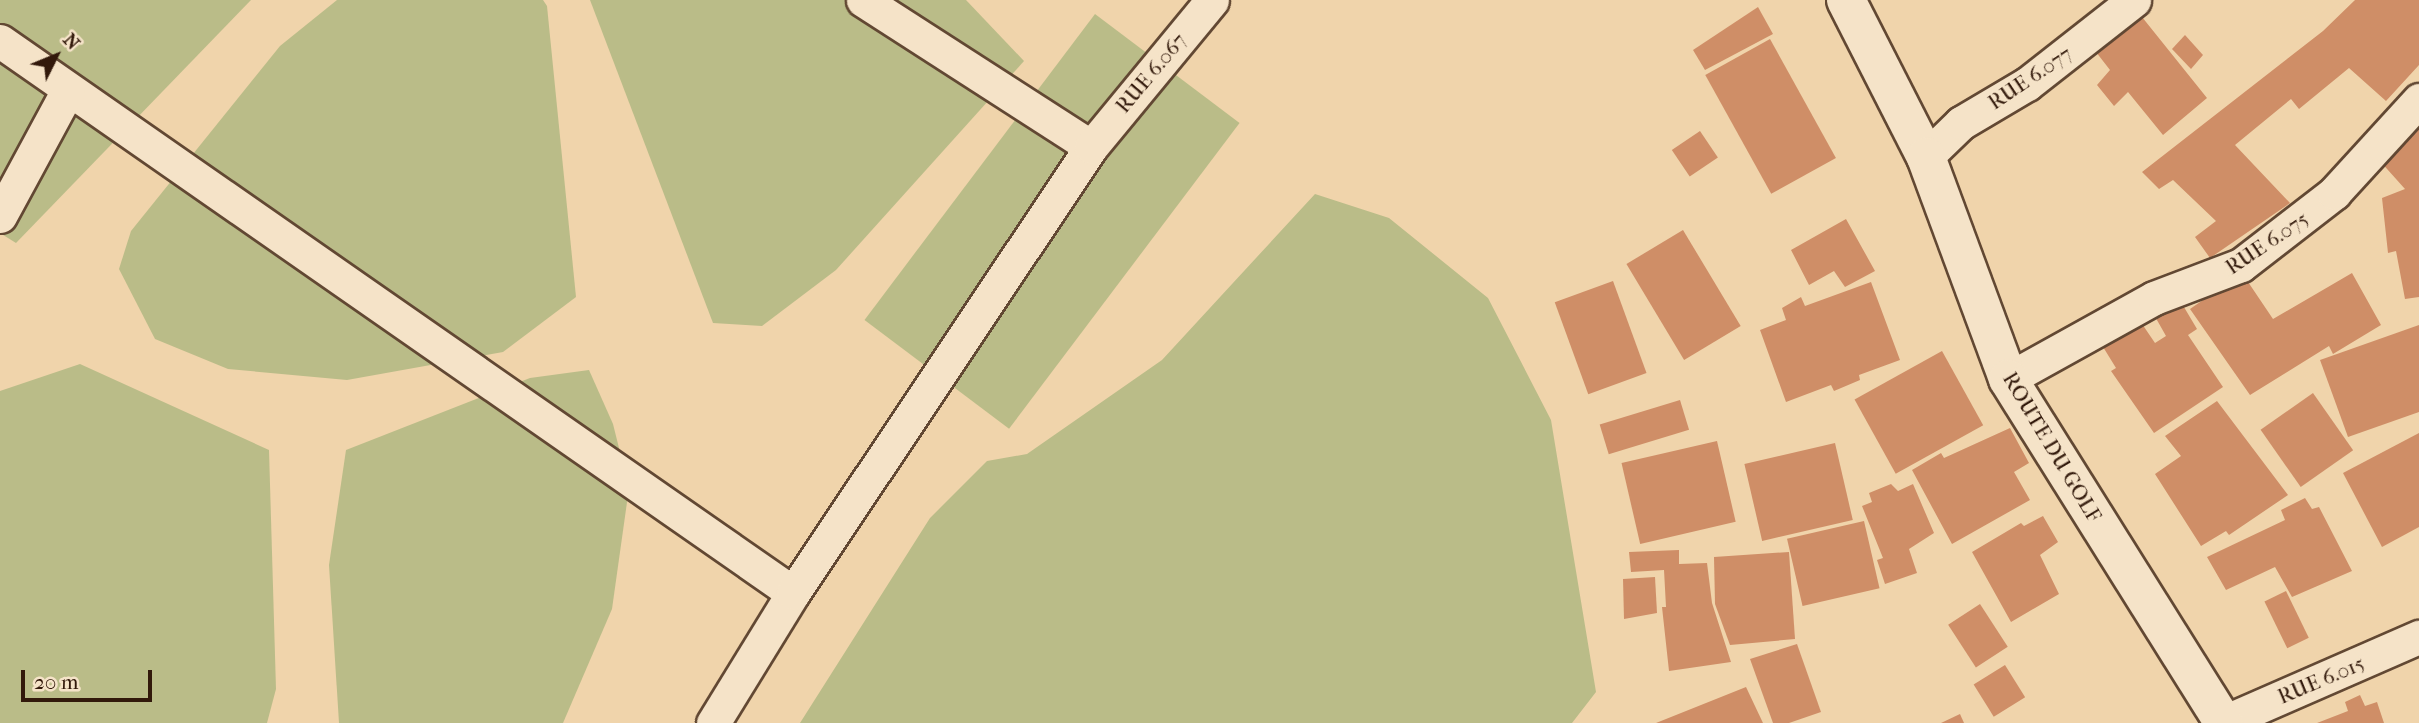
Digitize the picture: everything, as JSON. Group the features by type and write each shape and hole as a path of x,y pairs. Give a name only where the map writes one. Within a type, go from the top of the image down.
{"main road":[{"name":"ROUTE DU GOLF","path":"1846,0 1926,157 2008,379 2224,722"}],"street":[{"path":"863,0 1091,147"},
{"name":"RUE 6.067","path":"713,723 793,593 1091,147 1212,0"},
{"name":"RUE 6.077","path":"1926,157 1961,122 2027,83 2134,0"},
{"path":"0,41 793,593"},
{"path":"0,216 68,90"},
{"name":"RUE 6.075","path":"2008,379 2154,298 2222,274 2250,258 2334,193 2419,100"},
{"name":"RUE 6.015","path":"2224,722 2419,637"}],"green space":[{"path":"0,0 251,0 16,243 0,233"},
{"path":"337,0 543,0 547,6 576,297 503,352 347,380 228,369 155,339 119,269 131,231 280,46"},
{"path":"590,0 966,0 1024,61 836,270 762,326 713,323"},
{"path":"1095,14 1240,123 1009,429 865,320"},
{"path":"1315,194 1389,218 1488,298 1551,420 1596,692 1572,723 800,723 930,518 987,461 1027,454 1162,360"},
{"path":"80,364 269,450 276,689 267,723 0,723 0,391"},
{"path":"589,370 613,424 629,488 612,609 563,723 339,723 329,565 346,450 530,378"}],"building":[{"path":"2355,0 2419,0 2419,65 2386,101 2349,68 2299,109 2291,99 2235,145 2290,203 2210,258 2195,237 2216,221 2173,180 2159,189 2142,172 2323,31"},
{"path":"1758,7 1773,34 1705,70 1693,50"},
{"path":"2142,17 2207,98 2163,135 2128,92 2114,106 2097,85 2110,70 2096,52"},
{"path":"2185,35 2203,55 2191,69 2172,49"},
{"path":"1770,39 1836,158 1771,194 1705,75"},
{"path":"2419,122 2419,297 2405,299 2396,251 2388,253 2382,198 2405,189 2379,160"},
{"path":"1700,131 1718,158 1690,177 1672,150"},
{"path":"1846,219 1875,271 1845,287 1834,271 1809,285 1791,250"},
{"path":"1683,230 1741,326 1684,360 1626,264"},
{"path":"2242,273 2273,319 2352,273 2381,325 2333,354 2329,346 2250,395 2190,309"},
{"path":"1613,281 1647,373 1588,394 1555,302"},
{"path":"1871,282 1900,360 1859,375 1860,380 1834,391 1831,385 1786,402 1760,330 1786,320 1782,308 1801,297 1805,306"},
{"path":"2178,297 2197,329 2188,335 2223,387 2154,433 2111,371 2116,368 2100,342 2138,318 2155,343 2166,336 2153,313"},
{"path":"2419,325 2419,412 2348,437 2320,360"},
{"path":"1942,351 1983,425 1896,474 1855,399"},
{"path":"2313,393 2353,450 2301,487 2261,430"},
{"path":"1680,400 1689,430 1609,454 1600,425"},
{"path":"2217,401 2288,495 2229,535 2226,531 2201,546 2155,474 2181,456 2165,436"},
{"path":"2010,428 2029,463 2014,472 2030,500 1952,544 1912,470 1941,453 1944,458"},
{"path":"2419,433 2419,527 2382,547 2343,473"},
{"path":"1717,441 1736,522 1640,544 1622,463"},
{"path":"1835,443 1853,520 1762,541 1744,464"},
{"path":"1891,484 1898,491 1913,484 1934,533 1909,549 1917,573 1885,584 1877,560 1883,558 1862,506 1872,502 1869,493"},
{"path":"2305,498 2312,509 2319,507 2352,571 2292,597 2275,567 2226,590 2207,557 2285,520 2281,510"},
{"path":"2043,516 2058,542 2040,555 2059,594 2011,622 1972,552 2021,523 2024,526"},
{"path":"1864,521 1880,588 1803,606 1787,539"},
{"path":"1679,550 1679,564 1707,563 1712,603 1731,662 1669,671 1662,607 1666,607 1664,570 1631,572 1629,552"},
{"path":"1789,552 1795,639 1730,645 1715,604 1714,557"},
{"path":"1655,577 1657,613 1624,619 1623,579"},
{"path":"2286,591 2309,638 2287,648 2264,602"},
{"path":"1980,604 2008,647 1976,667 1948,625"},
{"path":"1797,644 1821,712 1789,723 1773,723 1750,659"},
{"path":"2005,665 2025,697 1994,717 1974,685"},
{"path":"1746,687 1763,723 1656,723"},
{"path":"2360,695 2365,706 2377,702 2384,723 2317,723 2348,711 2345,702"},
{"path":"1960,714 1964,723 1941,723"}]}
